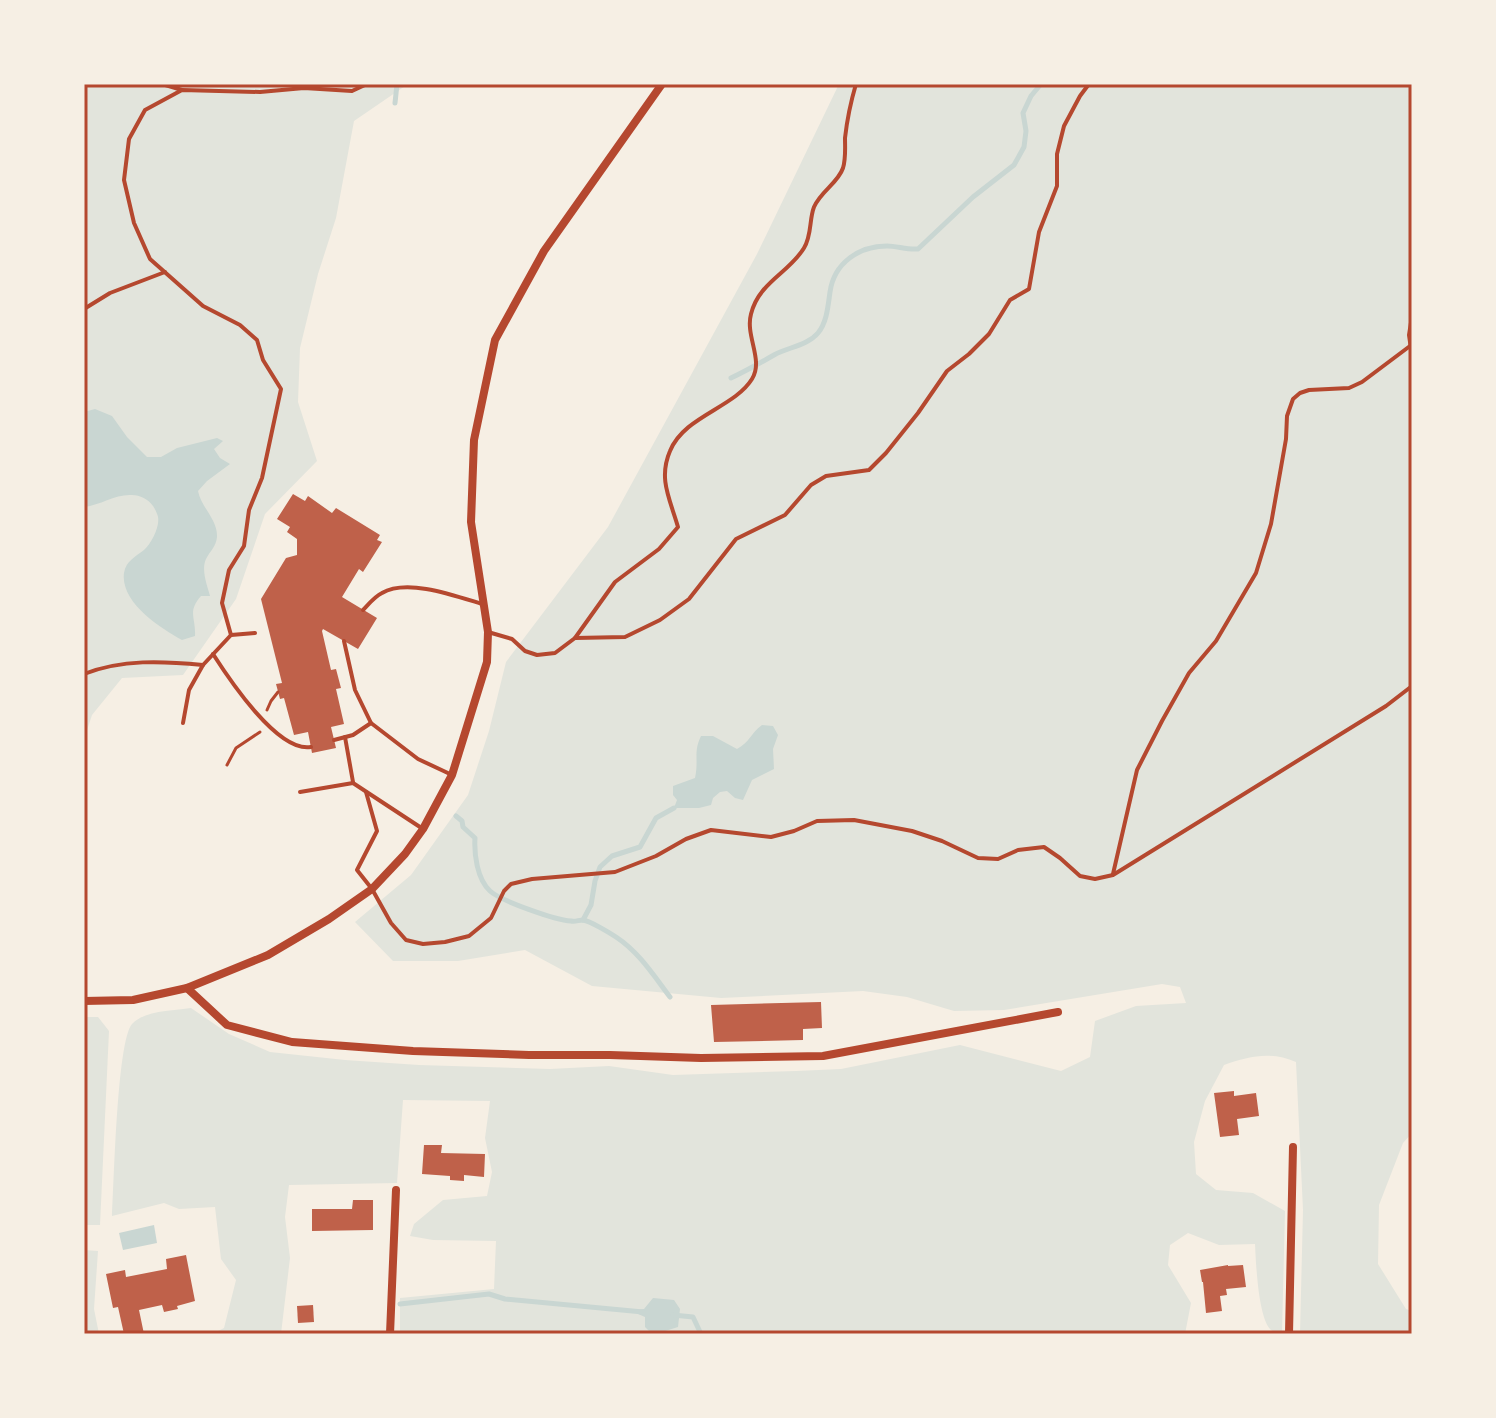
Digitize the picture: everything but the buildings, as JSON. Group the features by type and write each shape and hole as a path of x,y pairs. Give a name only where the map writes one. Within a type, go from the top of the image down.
{"street":[{"path":"84,1001 133,1000 187,988 268,955 372,889 405,854 423,829 452,775 487,662 488,632 471,522 474,440 495,340 544,251 662,84"},
{"path":"187,988 227,1025 292,1042 529,1055 701,1058 823,1056 1058,1012"},
{"path":"1289,1334 1293,1147"},
{"path":"390,1334 396,1190"}],"lane":[{"path":"162,84 182,90 260,92 304,88 352,91 367,84"},
{"path":"488,632 512,639 525,651 537,655 555,653 575,638 615,582 659,549 678,527 663,476 671,448 702,416 737,395 752,379 756,358 750,337 750,314 765,286 796,260 804,248 810,235 813,209 822,192 839,177 845,158 847,121 856,84"},
{"path":"575,638 625,637 660,620 689,599 736,539 785,515 811,485 826,476 869,470 886,453 947,371 989,334 1010,300 1029,289 1039,232 1057,186 1057,154 1064,126 1089,84"},
{"path":"182,90 145,110 129,139 124,180 134,223 150,259 203,306 240,325 257,340 263,360 281,389 262,478 249,510 244,546 229,570 224,592 222,603 231,635"},
{"path":"84,309 110,293 165,272"},
{"path":"1412,316 1409,335 1412,356"},
{"path":"1113,875 1137,770 1189,673 1216,641 1256,573 1271,524 1287,416 1293,399 1309,390 1349,388 1362,382 1410,346"},
{"path":"363,610 384,591 400,587 449,594 483,604"},
{"path":"183,723 189,690 203,665 231,635 255,633"},
{"path":"344,641 355,690 371,723 418,759 452,775"},
{"path":"213,654 231,682 288,743 311,747"},
{"path":"84,674 104,666 162,661 203,665"},
{"path":"366,792 377,831 357,870 391,923 406,940 423,944 469,936 491,918 497,902 511,884 532,879 615,872 711,830 771,837 817,821 854,820 912,831 978,858 998,859 1018,850 1044,847 1080,876 1095,879 1113,875 1386,706 1412,686"},
{"path":"334,740 353,735 371,723"},
{"path":"345,737 353,783"},
{"path":"300,792 353,783 423,829"}],"path":[{"path":"227,765 236,748 262,730 271,701 278,692"}],"shaded area":[{"path":"84,84 408,84 354,121 336,218 318,274 300,348 298,402 317,461 265,514 236,599 183,675 122,678 92,715 84,739"},
{"path":"839,84 1412,84 1412,1133 1403,1143 1379,1205 1378,1264 1406,1309 1412,1311 1412,1334 1300,1334 1303,1210 1296,1062 1269,1056 1251,1057 1224,1065 1205,1101 1194,1142 1196,1174 1216,1190 1253,1193 1285,1211 1282,1334 1270,1329 1263,1312 1255,1244 1219,1245 1188,1233 1170,1245 1168,1265 1191,1303 1185,1334 400,1334 400,1298 494,1289 496,1241 433,1240 410,1236 414,1224 443,1200 487,1196 492,1172 485,1138 490,1101 403,1100 397,1183 289,1185 285,1217 290,1258 281,1334 212,1334 224,1328 236,1280 221,1259 215,1207 179,1209 164,1203 112,1216 123,1057 132,1024 144,1016 191,1008 229,1034 270,1052 419,1065 550,1069 609,1066 673,1075 796,1071 841,1069 960,1045 1061,1071 1090,1057 1095,1021 1136,1006 1186,1003 1180,987 1162,984 1004,1010 954,1011 907,997 863,991 721,998 592,986 525,950 458,961 393,961 355,922 411,875 468,795 489,731 506,662 608,527 757,254"},
{"path":"95,409 112,416 147,457 161,457 177,448 217,438 223,441 214,449 220,458 230,464 198,491 215,525 217,537 204,568 210,596 201,596 193,611 195,636 182,640 163,629 135,604 124,584 127,565 147,547 156,530 158,516 151,504 141,497 126,495 84,507 84,412"},
{"path":"762,725 773,726 778,735 773,749 774,769 752,780 743,800 727,791 713,798 711,805 674,808 677,800 673,795 673,786 695,778 697,747 701,736 713,736 737,749"},
{"path":"84,1017 98,1017 109,1031 100,1225 86,1225"},
{"path":"154,1225 157,1243 123,1250 119,1233"},
{"path":"84,1250 98,1251 94,1309 99,1334 84,1334"},
{"path":"653,1298 674,1300 680,1309 678,1327 662,1332 649,1331 645,1327 645,1317 638,1314 638,1310 644,1309"}],"waterway":[{"path":"395,103 397,84"},
{"path":"731,378 779,352 808,341 818,333 825,319 832,282 850,258 877,247 918,249 973,197 1014,165 1024,147 1026,131 1023,113 1041,84"},
{"path":"583,920 591,905 600,867 612,856 640,847 656,818 674,808"},
{"path":"456,816 475,838 479,873 490,891 541,914 563,920 583,920 605,930 632,950 670,997"},
{"path":"400,1304 489,1294 505,1299 643,1312"},
{"path":"673,1315 693,1317 701,1334"}]}
